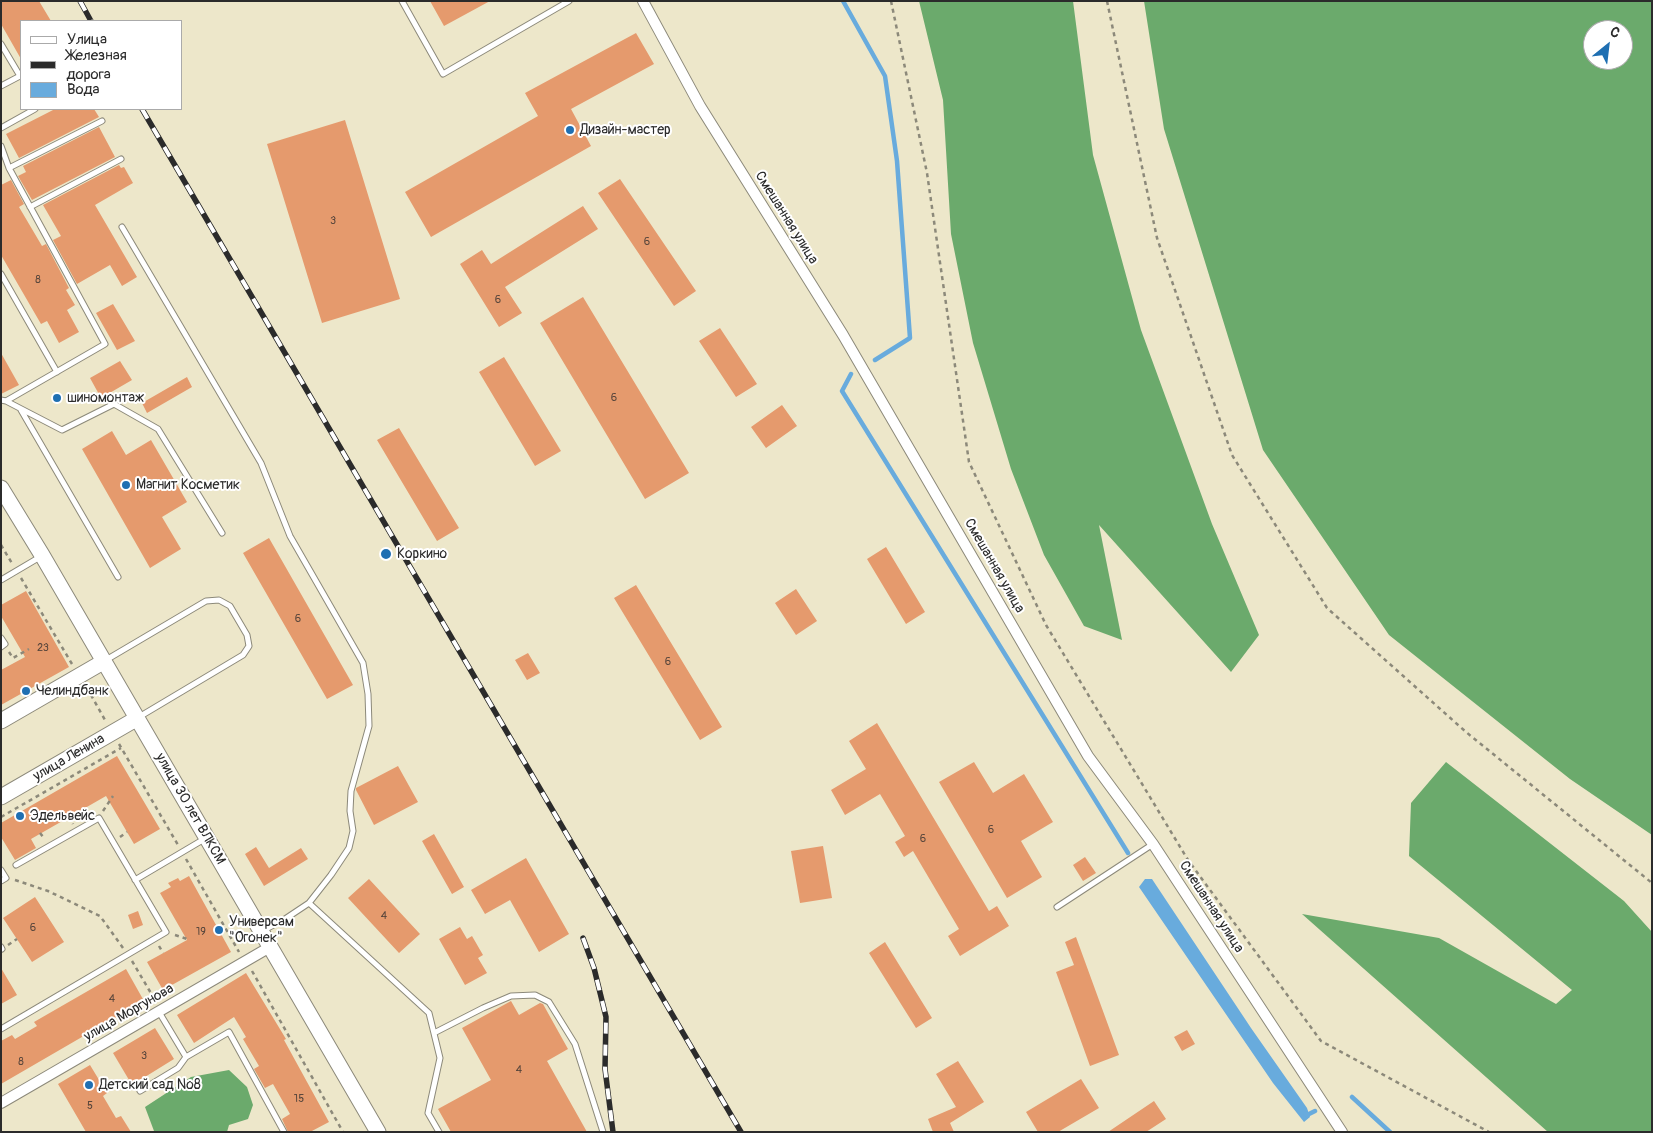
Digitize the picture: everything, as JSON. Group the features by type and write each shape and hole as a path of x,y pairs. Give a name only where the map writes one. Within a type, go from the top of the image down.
{"main road":[{"name":"улица 30 лет ВЛКСМ","path":"1,488 42,555 378,1132"},
{"path":"1,721 103,662"},
{"name":"улица Ленина","path":"1,797 136,719"}],"street":[{"name":"Смешанная улица","path":"642,1 700,106 843,335 1088,756 1152,844 1342,1132"},
{"name":"улица Моргунова","path":"1,1103 270,947"}],"lane":[{"path":"402,1 443,74 570,1"},
{"path":"1,44 20,76 1,86"},
{"path":"1,128 33,110"},
{"path":"9,168 102,122"},
{"path":"1,146 9,168 105,344 3,401"},
{"path":"30,207 121,159"},
{"path":"122,227 261,463 290,536 363,664 368,694 369,726 351,791 350,811 353,831 348,848 341,862 309,903 285,919 261,931"},
{"path":"1,274 57,372"},
{"path":"3,401 62,430 114,404 158,429 222,533"},
{"path":"21,409 118,577"},
{"path":"1,580 42,555"},
{"path":"103,662 206,601 219,600 230,606 247,635 249,646 243,655 136,719"},
{"path":"1,638 3,646"},
{"path":"1,1029 166,932 99,818 16,865"},
{"path":"136,880 207,838"},
{"path":"1057,906 1152,844"},
{"path":"1,870 4,879"},
{"path":"309,903 429,1013 440,1058 428,1113 439,1132"},
{"path":"434,1033 511,996 535,995 549,1002 575,1044 603,1132"},
{"path":"159,1012 186,1057"},
{"path":"140,1091 178,1068 186,1057 229,1032 284,1132"}],"path":[{"path":"891,1 927,173 969,462 1046,625 1188,860 1321,1041 1489,1132"},
{"path":"1107,1 1157,238 1232,455 1326,608 1466,732 1652,883"},
{"path":"1,545 121,748 1,817"},
{"path":"3,646 13,658 29,649"},
{"path":"99,818 114,796"},
{"path":"4,879 48,891 100,916 128,954 155,1000"},
{"path":"205,905 210,902"},
{"path":"219,930 225,927"},
{"path":"166,932 190,940"}],"green space":[{"path":"919,1 1073,1 1093,155 1141,330 1212,524 1259,635 1231,672 1099,525 1122,640 1084,626 1044,555 1011,469 973,343 951,234 943,100"},
{"path":"1144,1 1652,1 1652,835 1570,779 1389,635 1263,450 1164,129"},
{"path":"1446,762 1624,901 1652,932 1652,1132 1548,1132 1302,914 1439,938 1556,1004 1572,990 1409,856 1411,803"},
{"path":"229,1070 247,1087 253,1105 248,1119 229,1125 227,1132 154,1131 145,1107 191,1077"}],"water":[{"path":"1145,879 1152,879 1251,1028 1307,1108 1310,1117 1304,1122 1273,1083 1139,887"}],"building":[{"path":"1,1 39,1 50,20 20,20 20,57 1,24"},
{"path":"430,1 490,1 444,26"},
{"path":"636,33 654,64 571,109 591,146 431,237 405,192 538,116 525,93"},
{"path":"53,110 95,110 99,117 19,158 6,134"},
{"path":"345,120 400,299 322,323 267,144"},
{"path":"99,127 115,157 32,200 18,176 26,172 23,166"},
{"path":"119,165 121,168 124,167 133,183 95,205 137,277 122,286 110,265 77,284 53,240 61,236 43,205"},
{"path":"620,179 696,291 674,306 598,193"},
{"path":"11,180 24,204 19,207 42,246 46,244 69,288 66,290 75,305 67,310 79,332 59,343 47,321 41,324 1,255 1,185"},
{"path":"583,206 598,229 505,287 522,313 499,327 460,264 482,250 491,264"},
{"path":"583,297 689,473 645,499 540,323"},
{"path":"113,304 135,341 117,350 96,313"},
{"path":"720,328 757,384 736,397 699,341"},
{"path":"1,353 19,385 1,394"},
{"path":"504,357 561,451 535,466 479,372"},
{"path":"120,361 132,380 101,398 90,378"},
{"path":"187,377 192,387 147,413 142,403"},
{"path":"782,405 797,426 766,448 751,427"},
{"path":"399,428 459,528 437,541 377,440"},
{"path":"112,431 126,455 151,440 187,502 162,517 181,549 150,568 82,449"},
{"path":"269,538 353,685 327,699 243,553"},
{"path":"886,547 925,612 906,624 867,559"},
{"path":"636,585 722,727 700,740 614,598"},
{"path":"796,589 817,621 796,635 775,603"},
{"path":"26,591 69,667 1,705 1,670 25,657 1,616 1,605"},
{"path":"528,653 540,673 527,680 515,660"},
{"path":"877,723 989,911 997,906 1009,926 960,956 948,936 959,929 913,851 904,857 895,842 905,836 880,794 845,815 831,790 866,769 849,741"},
{"path":"117,756 160,829 134,844 106,796 31,839 36,848 15,860 1,837 1,823"},
{"path":"974,762 993,793 1024,774 1053,822 1021,841 1042,877 1007,898 939,782"},
{"path":"398,766 418,802 374,825 356,788"},
{"path":"434,834 464,887 452,894 422,841"},
{"path":"823,846 832,898 800,903 791,851"},
{"path":"256,847 269,868 301,848 308,859 264,886 245,854"},
{"path":"1085,857 1096,873 1083,881 1073,865"},
{"path":"526,858 569,934 539,952 510,900 485,914 471,890"},
{"path":"189,876 231,952 163,990 147,962 187,940 160,893 171,887 168,883 178,878 180,881"},
{"path":"369,879 420,934 399,953 348,898"},
{"path":"35,897 64,942 32,962 3,918"},
{"path":"138,911 143,925 133,929 128,915"},
{"path":"460,927 467,939 472,936 483,955 478,958 487,973 465,985 439,939"},
{"path":"1076,937 1119,1055 1090,1066 1056,972 1074,965 1065,942"},
{"path":"885,942 932,1018 916,1028 869,953"},
{"path":"1,968 17,995 1,1004"},
{"path":"126,969 144,1001 1,1084 1,1041 12,1035 15,1039 37,1026 34,1022"},
{"path":"246,973 286,1039 284,1040 329,1122 310,1132 288,1132 282,1119 290,1114 273,1084 265,1088 254,1069 259,1066 243,1039 246,1037 234,1017 194,1043 177,1015"},
{"path":"511,1001 519,1015 540,1003 543,1004 568,1049 547,1061 587,1132 451,1132 438,1109 491,1080 462,1028"},
{"path":"155,1028 174,1059 132,1085 113,1053"},
{"path":"1187,1030 1195,1044 1182,1051 1174,1037"},
{"path":"958,1061 984,1102 950,1123 954,1132 933,1132 928,1119 956,1107 936,1074"},
{"path":"90,1065 107,1093 103,1096 116,1118 121,1116 131,1132 86,1132 58,1084"},
{"path":"1081,1079 1099,1108 1058,1132 1038,1132 1026,1112"},
{"path":"1154,1101 1166,1119 1146,1132 1108,1132"}],"waterway":[{"path":"843,1 885,76 897,161 910,338 875,360"},
{"path":"851,374 842,391 1128,853"},
{"path":"1352,1097 1390,1132"},
{"path":"1306,1114 1315,1111"}],"railway":[{"path":"80,1 90,20"},
{"path":"143,110 741,1132"},
{"path":"583,938 594,968 606,1017 605,1069 613,1132"}],"place":[{"name":"Дизайн-мастер","path":"570,130"},
{"name":"шиномонтаж","path":"57,398"},
{"name":"Магнит Косметик","path":"126,485"},
{"name":"Коркино","path":"386,554"},
{"name":"Челиндбанк","path":"26,691"},
{"name":"Эдельвейс","path":"20,816"},
{"name":"Универсам \"Огонек\"","path":"219,930"},
{"name":"Детский сад №8","path":"89,1085"}]}
